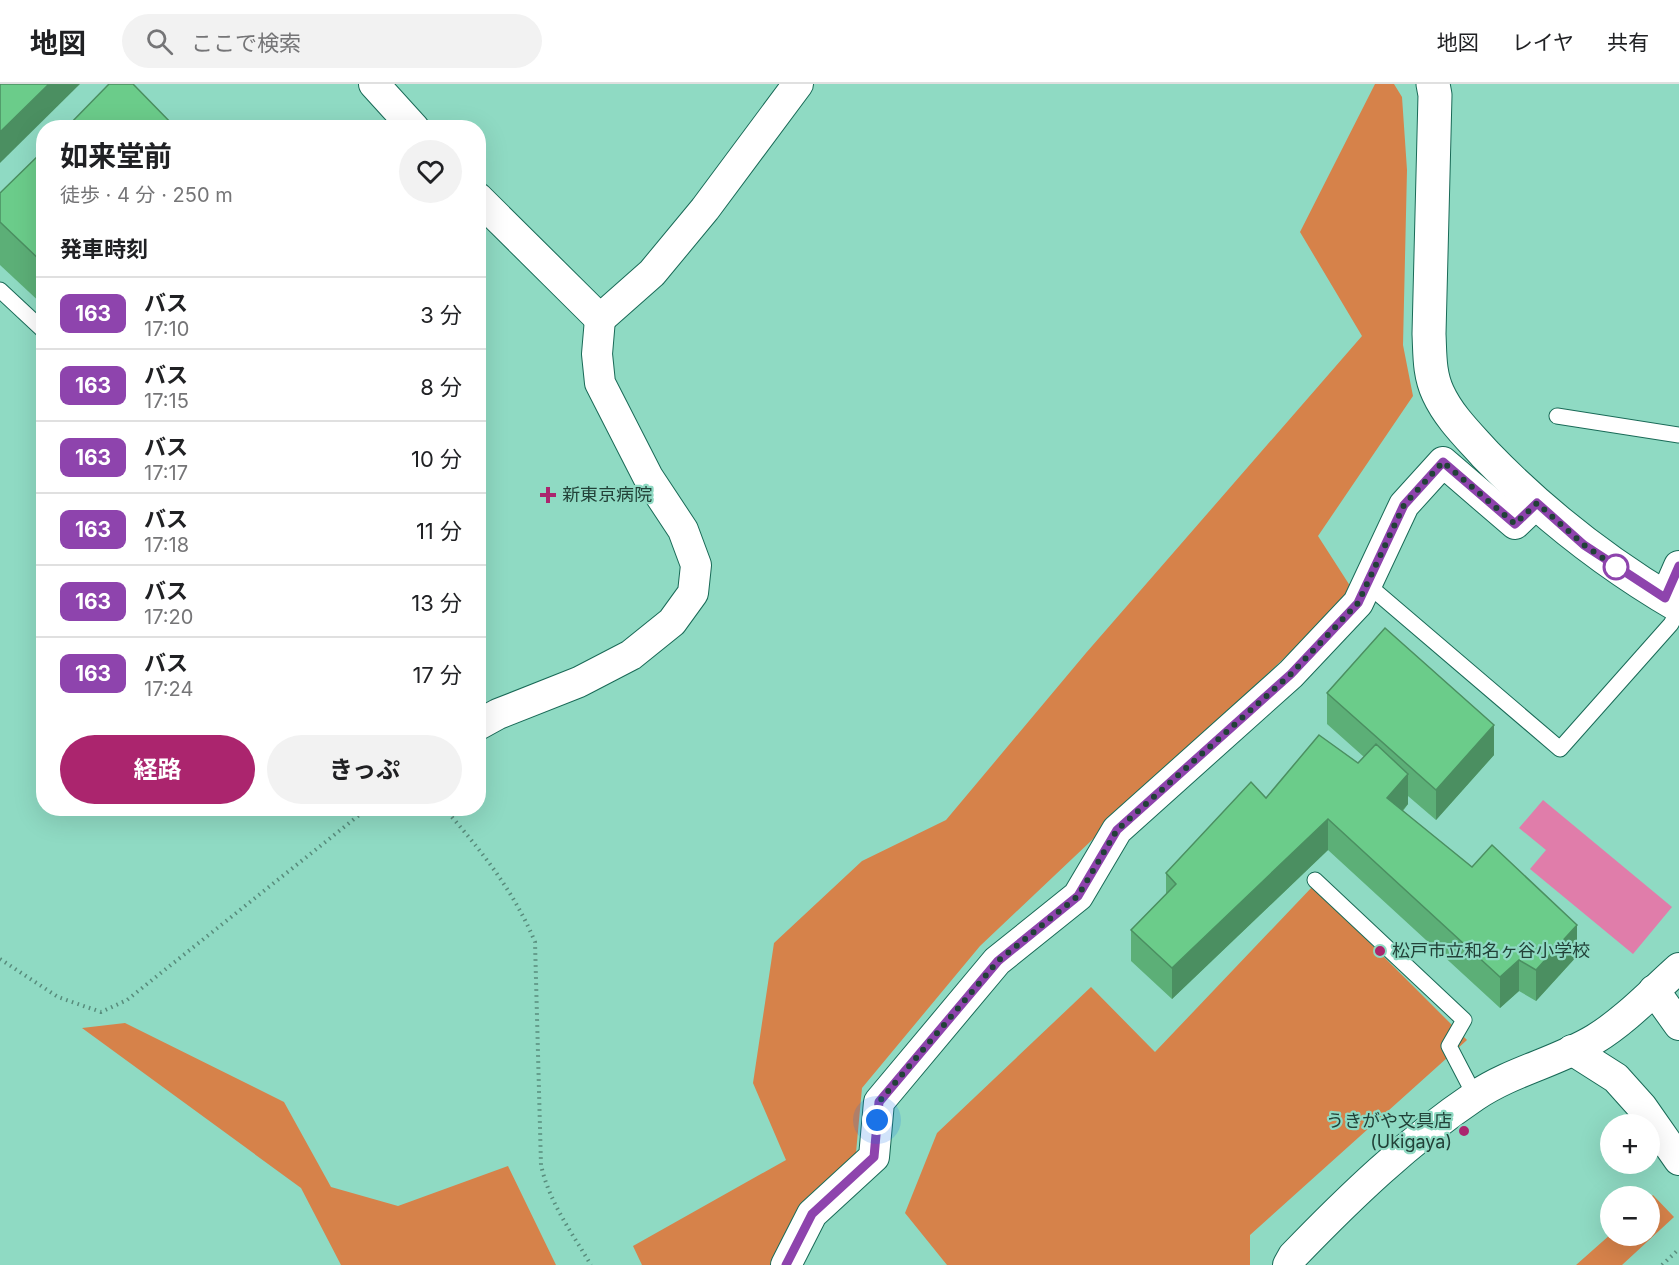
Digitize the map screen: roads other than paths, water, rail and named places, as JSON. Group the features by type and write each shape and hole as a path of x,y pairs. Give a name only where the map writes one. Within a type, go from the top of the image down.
{"street":[{"path":"374,84 407,120"},
{"path":"486,721 579,682 631,655 672,622 693,593 696,565 683,530 648,477 600,383 597,354 600,319 652,273 705,209 798,84"},
{"path":"1433,84 1435,105 1429,334 1431,372 1445,408 1537,503 1584,545 1674,604 1679,566"},
{"path":"486,206 600,319"},
{"path":"786,1265 812,1214 874,1157 879,1102 998,961 1078,896 1117,830 1291,674 1358,603 1404,505 1443,462 1515,524 1537,503"},
{"path":"1288,1265 1339,1209 1382,1169 1475,1096 1503,1080 1595,1039 1679,968"},
{"path":"1654,990 1679,1025"},
{"path":"1572,1050 1616,1078 1648,1115 1679,1160"}],"lane":[{"path":"0,290 36,324"},
{"path":"1557,416 1679,435"},
{"path":"1368,585 1560,749 1671,624 1674,604"},
{"path":"1315,880 1464,1020 1449,1046 1475,1096"}],"place":[{"name":"新東京病院","path":"548,495"},
{"name":"松戸市立和名ヶ谷小学校","path":"1380,951"},
{"name":"うきがや文具店 (Ukigaya)","path":"1464,1131"}]}
